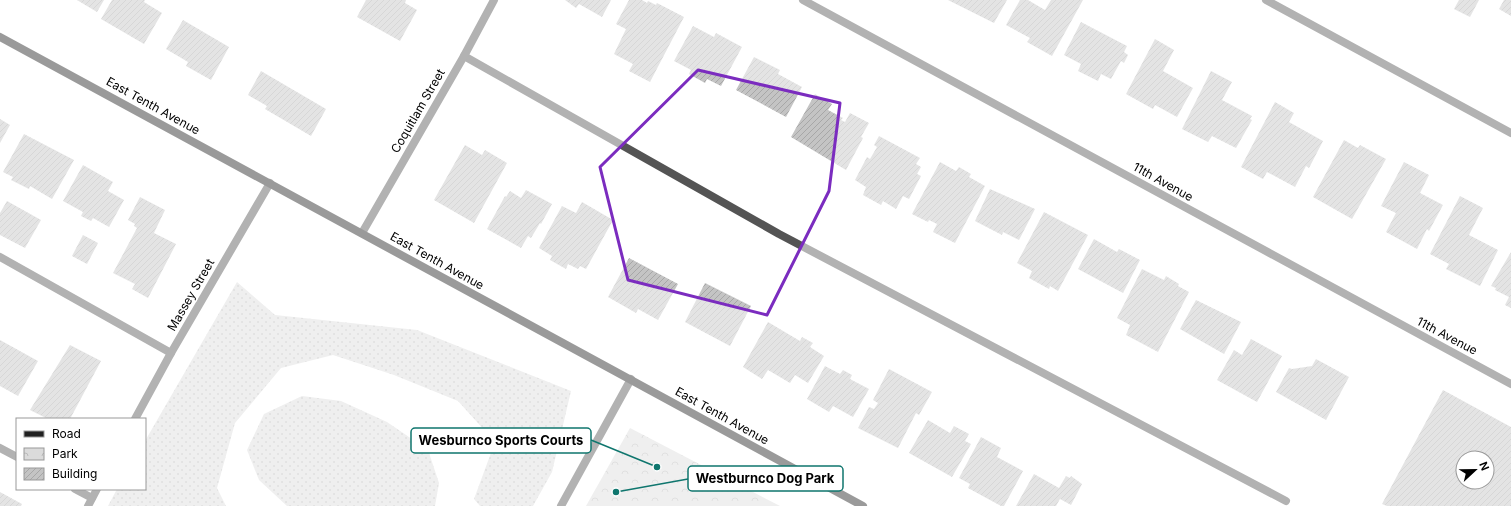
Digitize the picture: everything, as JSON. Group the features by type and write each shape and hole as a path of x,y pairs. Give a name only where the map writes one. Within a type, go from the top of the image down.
{"main road":[{"name":"East Tenth Avenue","path":"0,37 863,506"}],"street":[{"name":"Coquitlam Street","path":"362,234 464,56 494,0"},
{"name":"11th Avenue","path":"803,0 1511,384"},
{"path":"1266,0 1511,133"},
{"path":"464,56 779,234 1286,501"},
{"name":"Massey Street","path":"136,418 171,353 270,183"},
{"path":"0,257 171,353"},
{"path":"561,506 631,380"},
{"path":"0,448 16,456"},
{"path":"77,490 92,498"},
{"path":"88,506 96,490"}],"highlighted area":[{"path":"698,70 840,103 829,191 767,315 628,280 600,167"}],"green space":[{"path":"237,282 275,315 417,330 571,391 552,472 533,506 480,506 474,499 495,442 458,401 394,375 333,355 281,368 235,423 217,488 226,506 108,506 116,490 146,490 146,439"},
{"path":"302,396 341,401 387,422 428,450 439,483 435,506 287,506 259,480 247,450 264,414"},
{"path":"630,428 780,506 586,506"}],"building":[{"path":"77,0 104,0 97,12"},
{"path":"112,0 145,0 144,2 162,13 144,44 101,19"},
{"path":"366,0 406,0 405,3 417,10 400,41 357,17"},
{"path":"565,0 611,0 602,17 579,4 576,8"},
{"path":"629,0 642,0 647,3 648,1 656,5 657,3 684,17 650,82 629,71 633,64 614,54 626,29 616,24"},
{"path":"948,0 1007,0 994,23"},
{"path":"1020,0 1028,0 1045,10 1051,0 1083,0 1052,56 1027,42 1030,38 1006,25"},
{"path":"1459,0 1479,0 1470,17 1454,9"},
{"path":"1504,0 1511,0 1511,16 1499,9"},
{"path":"183,20 229,47 211,80 186,66 188,62 166,49"},
{"path":"1081,22 1127,46 1124,52 1128,55 1124,63 1121,61 1111,79 1101,74 1098,81 1078,71 1081,64 1064,55"},
{"path":"693,26 714,37 716,33 742,47 721,86 707,79 705,83 689,74 691,70 674,61"},
{"path":"1155,39 1174,50 1163,71 1193,88 1177,117 1155,105 1153,109 1126,94"},
{"path":"754,57 780,70 778,74 802,87 786,117 736,90"},
{"path":"261,71 326,109 311,136 265,109 267,106 248,95"},
{"path":"1211,71 1232,82 1222,100 1252,116 1250,119 1252,120 1236,148 1212,136 1208,142 1182,129"},
{"path":"815,94 832,104 828,110 843,118 841,120 845,122 850,113 869,123 861,137 863,138 846,170 791,137"},
{"path":"1275,102 1294,113 1289,122 1323,141 1309,168 1306,166 1295,187 1267,172 1263,179 1241,167"},
{"path":"0,119 10,125 0,143"},
{"path":"24,134 74,160 52,199 30,186 29,189 11,180 13,177 3,172"},
{"path":"879,136 920,158 916,164 921,167 917,174 921,176 909,199 903,196 896,209 883,201 881,205 863,195 866,187 855,180 867,157 870,159 877,147 874,145"},
{"path":"1344,140 1358,148 1360,145 1386,159 1352,219 1313,197"},
{"path":"465,145 482,155 485,150 507,163 474,223 434,200"},
{"path":"940,162 956,171 959,167 971,174 969,177 985,186 955,243 933,232 937,224 929,220 928,222 912,214"},
{"path":"1404,162 1429,175 1420,193 1443,205 1429,231 1427,229 1417,249 1386,232 1396,213 1381,206"},
{"path":"83,165 113,182 108,191 124,200 109,227 93,218 91,221 81,216 83,212 63,201"},
{"path":"990,189 1035,209 1019,240 1003,232 1002,235 975,221"},
{"path":"526,190 552,204 541,224 540,223 531,238 528,236 521,248 487,229 505,196 506,197 510,191 521,198"},
{"path":"1460,196 1483,208 1469,235 1498,250 1480,286 1446,269 1449,264 1430,254"},
{"path":"140,197 165,210 154,233 176,244 148,298 132,289 135,284 113,273 137,228 134,226 135,224 128,220"},
{"path":"7,201 41,220 25,248 0,235 0,213"},
{"path":"582,202 613,220 586,269 580,266 578,269 568,264 566,269 550,260 552,256 539,248 562,206 576,213"},
{"path":"1044,212 1088,235 1058,291 1050,286 1049,289 1029,278 1032,271 1017,263"},
{"path":"83,235 98,243 87,264 72,256"},
{"path":"1094,239 1117,252 1119,249 1140,260 1123,293 1078,269"},
{"path":"1511,252 1511,308 1505,305 1509,297 1495,290 1496,288 1491,286"},
{"path":"629,258 678,284 658,320 638,309 636,313 608,297"},
{"path":"1142,269 1164,280 1166,276 1179,284 1178,286 1189,292 1158,352 1126,335 1130,325 1117,318"},
{"path":"705,283 751,306 730,346 685,322"},
{"path":"1196,300 1241,322 1224,354 1180,329"},
{"path":"768,322 800,341 802,337 813,343 810,347 824,356 808,383 795,375 790,383 768,370 762,379 743,367"},
{"path":"1251,339 1282,356 1257,402 1217,380 1234,350 1242,355"},
{"path":"0,340 38,361 18,396 0,386"},
{"path":"70,345 101,361 71,418 46,418 30,410"},
{"path":"1316,359 1349,377 1326,420 1276,392 1289,368 1292,369 1312,366"},
{"path":"825,366 840,374 843,370 852,375 850,379 869,389 853,417 833,406 829,412 807,399"},
{"path":"889,369 932,392 919,415 916,413 898,448 858,428 869,407 874,409 878,403 873,400"},
{"path":"1443,390 1511,427 1511,506 1387,506 1382,504"},
{"path":"928,420 950,433 954,426 969,434 965,441 971,444 952,477 909,453"},
{"path":"981,437 1001,448 997,457 1023,471 1004,506 1001,506 968,488 970,484 959,478"},
{"path":"1034,474 1059,488 1066,476 1070,478 1071,476 1082,484 1071,505 1060,499 1056,506 1016,506"},
{"path":"0,492 22,504 21,506 0,506"}],"place":[{"name":"Wesburnco Sports Courts","path":"657,467"},
{"name":"Westburnco Dog Park","path":"616,492"}]}
